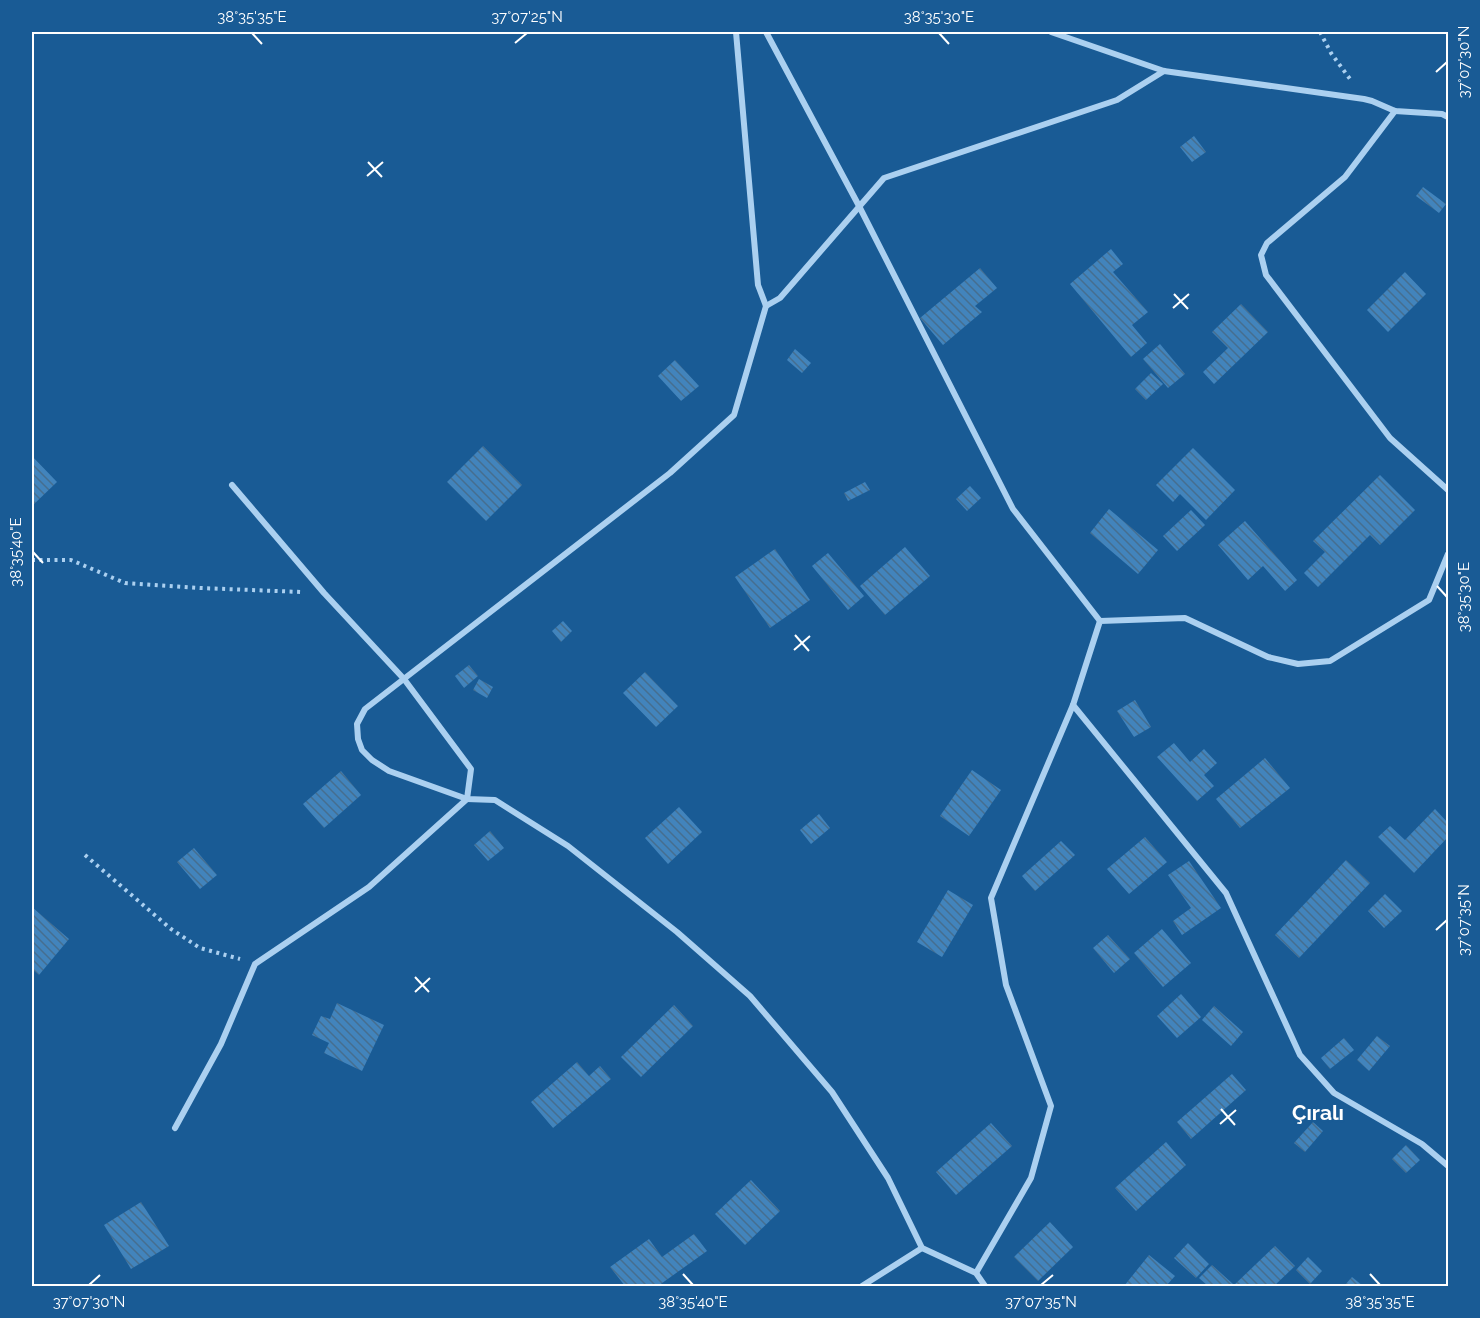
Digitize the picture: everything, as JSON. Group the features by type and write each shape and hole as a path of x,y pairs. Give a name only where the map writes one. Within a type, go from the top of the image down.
{"street":[{"path":"736,32 758,285 766,306 734,415 670,473 364,709 357,724 358,739 362,750 389,771 467,799 495,800 568,846 677,932 750,996 832,1092 888,1178 922,1248 976,1273 985,1287"},
{"path":"766,32 859,206 1012,509 1100,621"},
{"path":"1051,32 1164,71 1364,99 1395,111 1442,114 1449,117"},
{"path":"766,306 780,298 884,178 1117,100 1164,71"},
{"path":"1395,111 1345,177 1267,243 1261,255 1266,275 1390,438 1449,490"},
{"path":"175,1128 221,1044 255,964 369,887 467,799 471,769 404,679 324,593 232,485"},
{"path":"1100,621 1185,618 1268,657 1298,664 1330,661 1429,600 1449,554"},
{"path":"976,1273 1031,1178 1051,1106 1006,985 991,897 1073,705 1100,621"},
{"path":"1073,705 1226,893 1300,1055 1334,1093 1422,1144 1449,1166"},
{"path":"862,1287 922,1248"}],"path":[{"path":"1320,32 1364,99"},
{"path":"32,560 71,560 125,583 324,593"},
{"path":"84,855 171,929 200,948 255,964"}],"building":[{"path":"1194,136 1206,152 1192,162 1180,147"},
{"path":"1423,187 1446,204 1439,213 1416,196"},
{"path":"1111,249 1123,264 1113,272 1148,312 1132,325 1147,343 1131,357 1070,284"},
{"path":"980,268 997,288 975,306 982,312 943,345 920,318"},
{"path":"1405,272 1426,294 1388,332 1367,310"},
{"path":"1241,304 1268,332 1214,384 1203,372 1228,348 1212,332"},
{"path":"1160,344 1185,374 1168,388 1143,359"},
{"path":"795,349 811,363 802,373 787,360"},
{"path":"675,360 699,386 681,401 658,376"},
{"path":"1151,373 1163,384 1146,400 1135,389"},
{"path":"483,446 522,485 486,521 447,482"},
{"path":"1193,448 1235,490 1206,520 1180,494 1173,502 1156,485"},
{"path":"32,456 57,482 32,506"},
{"path":"1380,475 1415,510 1380,545 1370,535 1318,587 1304,573 1325,552 1313,541"},
{"path":"865,482 870,490 848,501 844,493"},
{"path":"970,486 981,498 967,511 956,499"},
{"path":"1109,509 1158,550 1138,574 1090,533"},
{"path":"1191,510 1205,525 1177,551 1163,536"},
{"path":"1245,521 1297,580 1285,591 1263,566 1248,580 1218,545"},
{"path":"905,547 930,576 885,615 860,586"},
{"path":"775,549 810,600 770,628 735,577"},
{"path":"828,553 864,596 848,610 812,566"},
{"path":"563,621 572,631 561,642 552,631"},
{"path":"469,665 478,676 464,688 455,676"},
{"path":"645,672 678,706 656,727 623,693"},
{"path":"479,679 493,687 487,698 473,690"},
{"path":"1135,700 1151,727 1134,737 1117,711"},
{"path":"1174,743 1190,762 1204,749 1217,763 1204,775 1214,786 1197,801 1157,757"},
{"path":"1265,758 1290,788 1240,828 1216,799"},
{"path":"972,770 1001,790 969,836 940,816"},
{"path":"341,771 361,795 324,828 303,804"},
{"path":"679,807 702,832 668,864 645,838"},
{"path":"1435,809 1448,823 1448,837 1414,873 1378,837 1390,826 1405,840"},
{"path":"819,814 830,828 811,844 800,830"},
{"path":"490,831 504,848 488,861 474,845"},
{"path":"1145,837 1167,862 1129,894 1107,869"},
{"path":"1061,841 1075,855 1035,891 1022,876"},
{"path":"194,848 217,875 200,889 177,862"},
{"path":"1346,860 1370,883 1299,958 1275,935"},
{"path":"1189,861 1221,908 1182,935 1173,921 1191,908 1168,875"},
{"path":"948,890 973,905 942,957 917,942"},
{"path":"1385,894 1402,911 1384,928 1368,911"},
{"path":"32,907 69,939 39,975 32,969"},
{"path":"1162,929 1191,963 1163,987 1134,953"},
{"path":"1108,935 1130,959 1114,973 1093,948"},
{"path":"1181,994 1201,1017 1177,1038 1157,1016"},
{"path":"337,1003 384,1025 362,1071 324,1053 329,1043 312,1035 321,1016 330,1019"},
{"path":"674,1005 693,1026 641,1077 621,1057"},
{"path":"1214,1006 1243,1032 1231,1046 1202,1020"},
{"path":"1377,1036 1390,1046 1369,1071 1357,1060"},
{"path":"1344,1038 1354,1050 1330,1069 1321,1058"},
{"path":"577,1062 589,1076 600,1066 611,1079 553,1128 531,1102"},
{"path":"1232,1074 1246,1090 1191,1139 1177,1122"},
{"path":"1313,1122 1323,1131 1305,1152 1294,1143"},
{"path":"991,1123 1012,1146 956,1195 936,1172"},
{"path":"1166,1142 1186,1165 1136,1211 1115,1188"},
{"path":"1406,1145 1420,1160 1406,1173 1392,1159"},
{"path":"751,1180 780,1211 745,1245 715,1214"},
{"path":"141,1202 169,1246 131,1269 104,1225"},
{"path":"1050,1222 1073,1247 1038,1281 1014,1257"},
{"path":"694,1234 707,1251 658,1286 625,1286 610,1267 649,1239 662,1257"},
{"path":"1188,1243 1209,1264 1196,1278 1174,1258"},
{"path":"1275,1246 1295,1266 1274,1286 1233,1286"},
{"path":"1149,1255 1175,1276 1166,1286 1124,1286"},
{"path":"1308,1257 1322,1271 1310,1284 1296,1270"},
{"path":"1212,1265 1233,1284 1208,1286 1199,1278"},
{"path":"1352,1277 1363,1286 1344,1286"}],"district":[{"name":"Çıralı","path":"1318,1112"}]}
